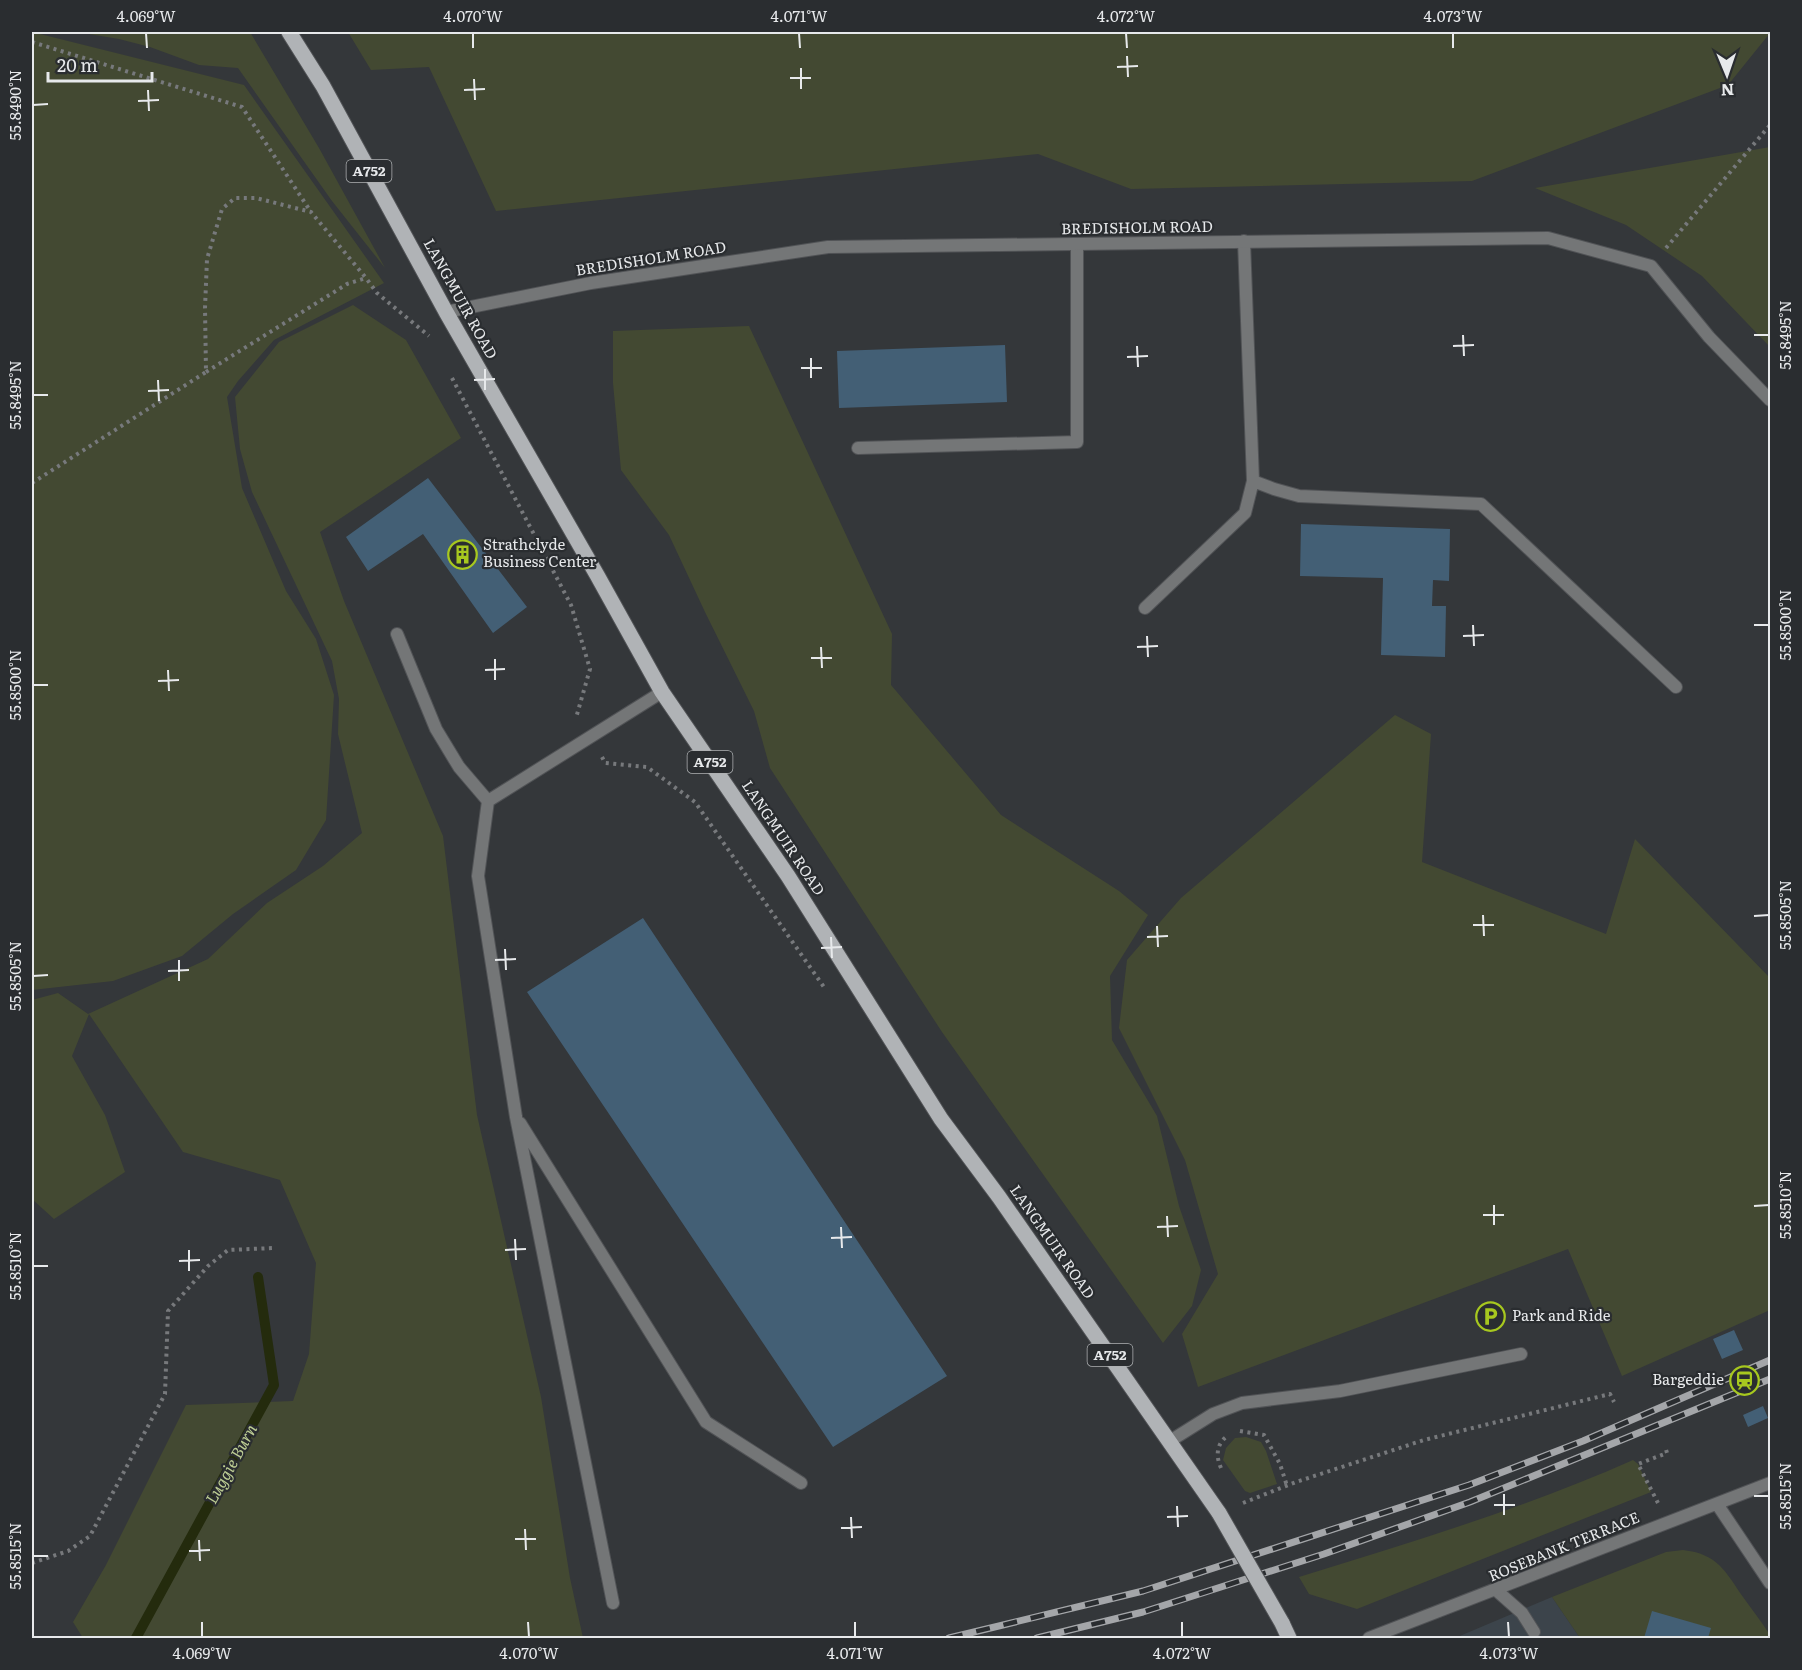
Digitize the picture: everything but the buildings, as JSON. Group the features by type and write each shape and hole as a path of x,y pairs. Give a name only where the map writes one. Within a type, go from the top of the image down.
{"main road":[{"name":"LANGMUIR ROAD","path":"289,32 323,86 446,312 662,692 788,876 941,1119 999,1197 1219,1513 1289,1638"}],"street":[{"name":"BREDISHOLM ROAD","path":"446,312 591,283 828,247 1548,238 1651,266"},
{"path":"1145,608 1245,513 1253,481 1244,241"},
{"path":"858,448 1077,442 1077,244"},
{"path":"1651,266 1710,337 1770,400"},
{"path":"1253,481 1299,496 1481,504 1676,687"},
{"path":"397,634 436,729 459,767 488,801 478,876 516,1117 613,1603"},
{"path":"488,801 662,692"},
{"path":"516,1117 706,1422 801,1483"},
{"path":"1170,1441 1214,1414 1242,1403 1340,1391 1521,1354"},
{"name":"ROSEBANK TERRACE","path":"1369,1638 1770,1483"},
{"path":"1717,1504 1770,1583"},
{"path":"1496,1590 1522,1614 1533,1636"}],"path":[{"path":"32,42 242,107 311,212 377,293 429,337"},
{"path":"1651,266 1770,125"},
{"path":"206,372 207,259 222,209 235,198 256,198 311,212"},
{"path":"32,483 347,284 366,278"},
{"path":"451,378 571,604 590,669 576,718 605,763 647,767 695,802 832,999"},
{"path":"32,1563 68,1551 90,1536 165,1394 168,1311 208,1266 228,1250 274,1248"},
{"path":"1252,1500 1424,1440 1610,1394 1614,1402"},
{"path":"1224,1473 1217,1458 1221,1441 1231,1433 1254,1432 1264,1435 1271,1446 1287,1486"},
{"path":"1651,1492 1638,1464 1667,1453 1665,1446"},
{"path":"1239,1496 1244,1503"}],"shaded area":[{"path":"1552,1597 1580,1638 1455,1638"}],"green space":[{"path":"32,32 244,85 384,283 274,340 227,397 242,488 286,591 316,639 334,695 326,820 296,870 233,914 182,956 113,981 32,990"},
{"path":"86,32 250,32 319,148 385,268 332,201 238,68 199,65 150,47"},
{"path":"348,32 1770,33 1728,85 1472,181 1131,189 1038,154 496,211 429,67 371,70"},
{"path":"1770,147 1770,347 1702,276 1626,225 1535,188"},
{"path":"353,305 406,340 461,438 320,532 344,601 443,836 477,1115 541,1397 570,1578 583,1638 83,1638 73,1622 106,1565 186,1405 293,1401 309,1354 316,1263 280,1180 183,1152 89,1014 72,1056 105,1115 125,1172 54,1219 32,1199 32,1000 58,993 88,1014 208,959 267,903 323,866 362,833 338,734 339,699 332,661 252,492 240,449 235,397 279,342"},
{"path":"749,326 892,634 891,685 1001,815 1119,891 1148,915 1110,976 1112,1040 1157,1116 1179,1206 1201,1270 1192,1306 1163,1343 942,1032 770,768 754,711 669,535 621,470 613,383 613,331"},
{"path":"1395,715 1431,734 1422,862 1606,934 1635,839 1770,977 1770,1310 1622,1376 1568,1249 1198,1387 1182,1334 1218,1274 1185,1160 1119,1028 1127,960 1181,898"},
{"path":"1246,1437 1261,1442 1277,1484 1250,1493 1245,1491 1223,1460 1226,1448 1235,1438"},
{"path":"1633,1460 1638,1464 1651,1492 1357,1609 1309,1594 1299,1577 1510,1509"},
{"path":"1683,1550 1705,1555 1719,1565 1764,1625 1770,1638 1580,1638 1552,1597 1666,1552"}],"waterway":[{"name":"Luggie Burn","path":"136,1638 274,1385 258,1277"}],"railway":[{"path":"949,1638 1143,1591 1469,1485 1583,1441 1770,1360"},
{"path":"1037,1638 1143,1612 1324,1554 1470,1502 1770,1379"}],"place":[{"name":"Strathclyde Business Center","path":"462,554"},
{"name":"Park and Ride","path":"1491,1316"},
{"name":"Bargeddie","path":"1745,1380"}]}
